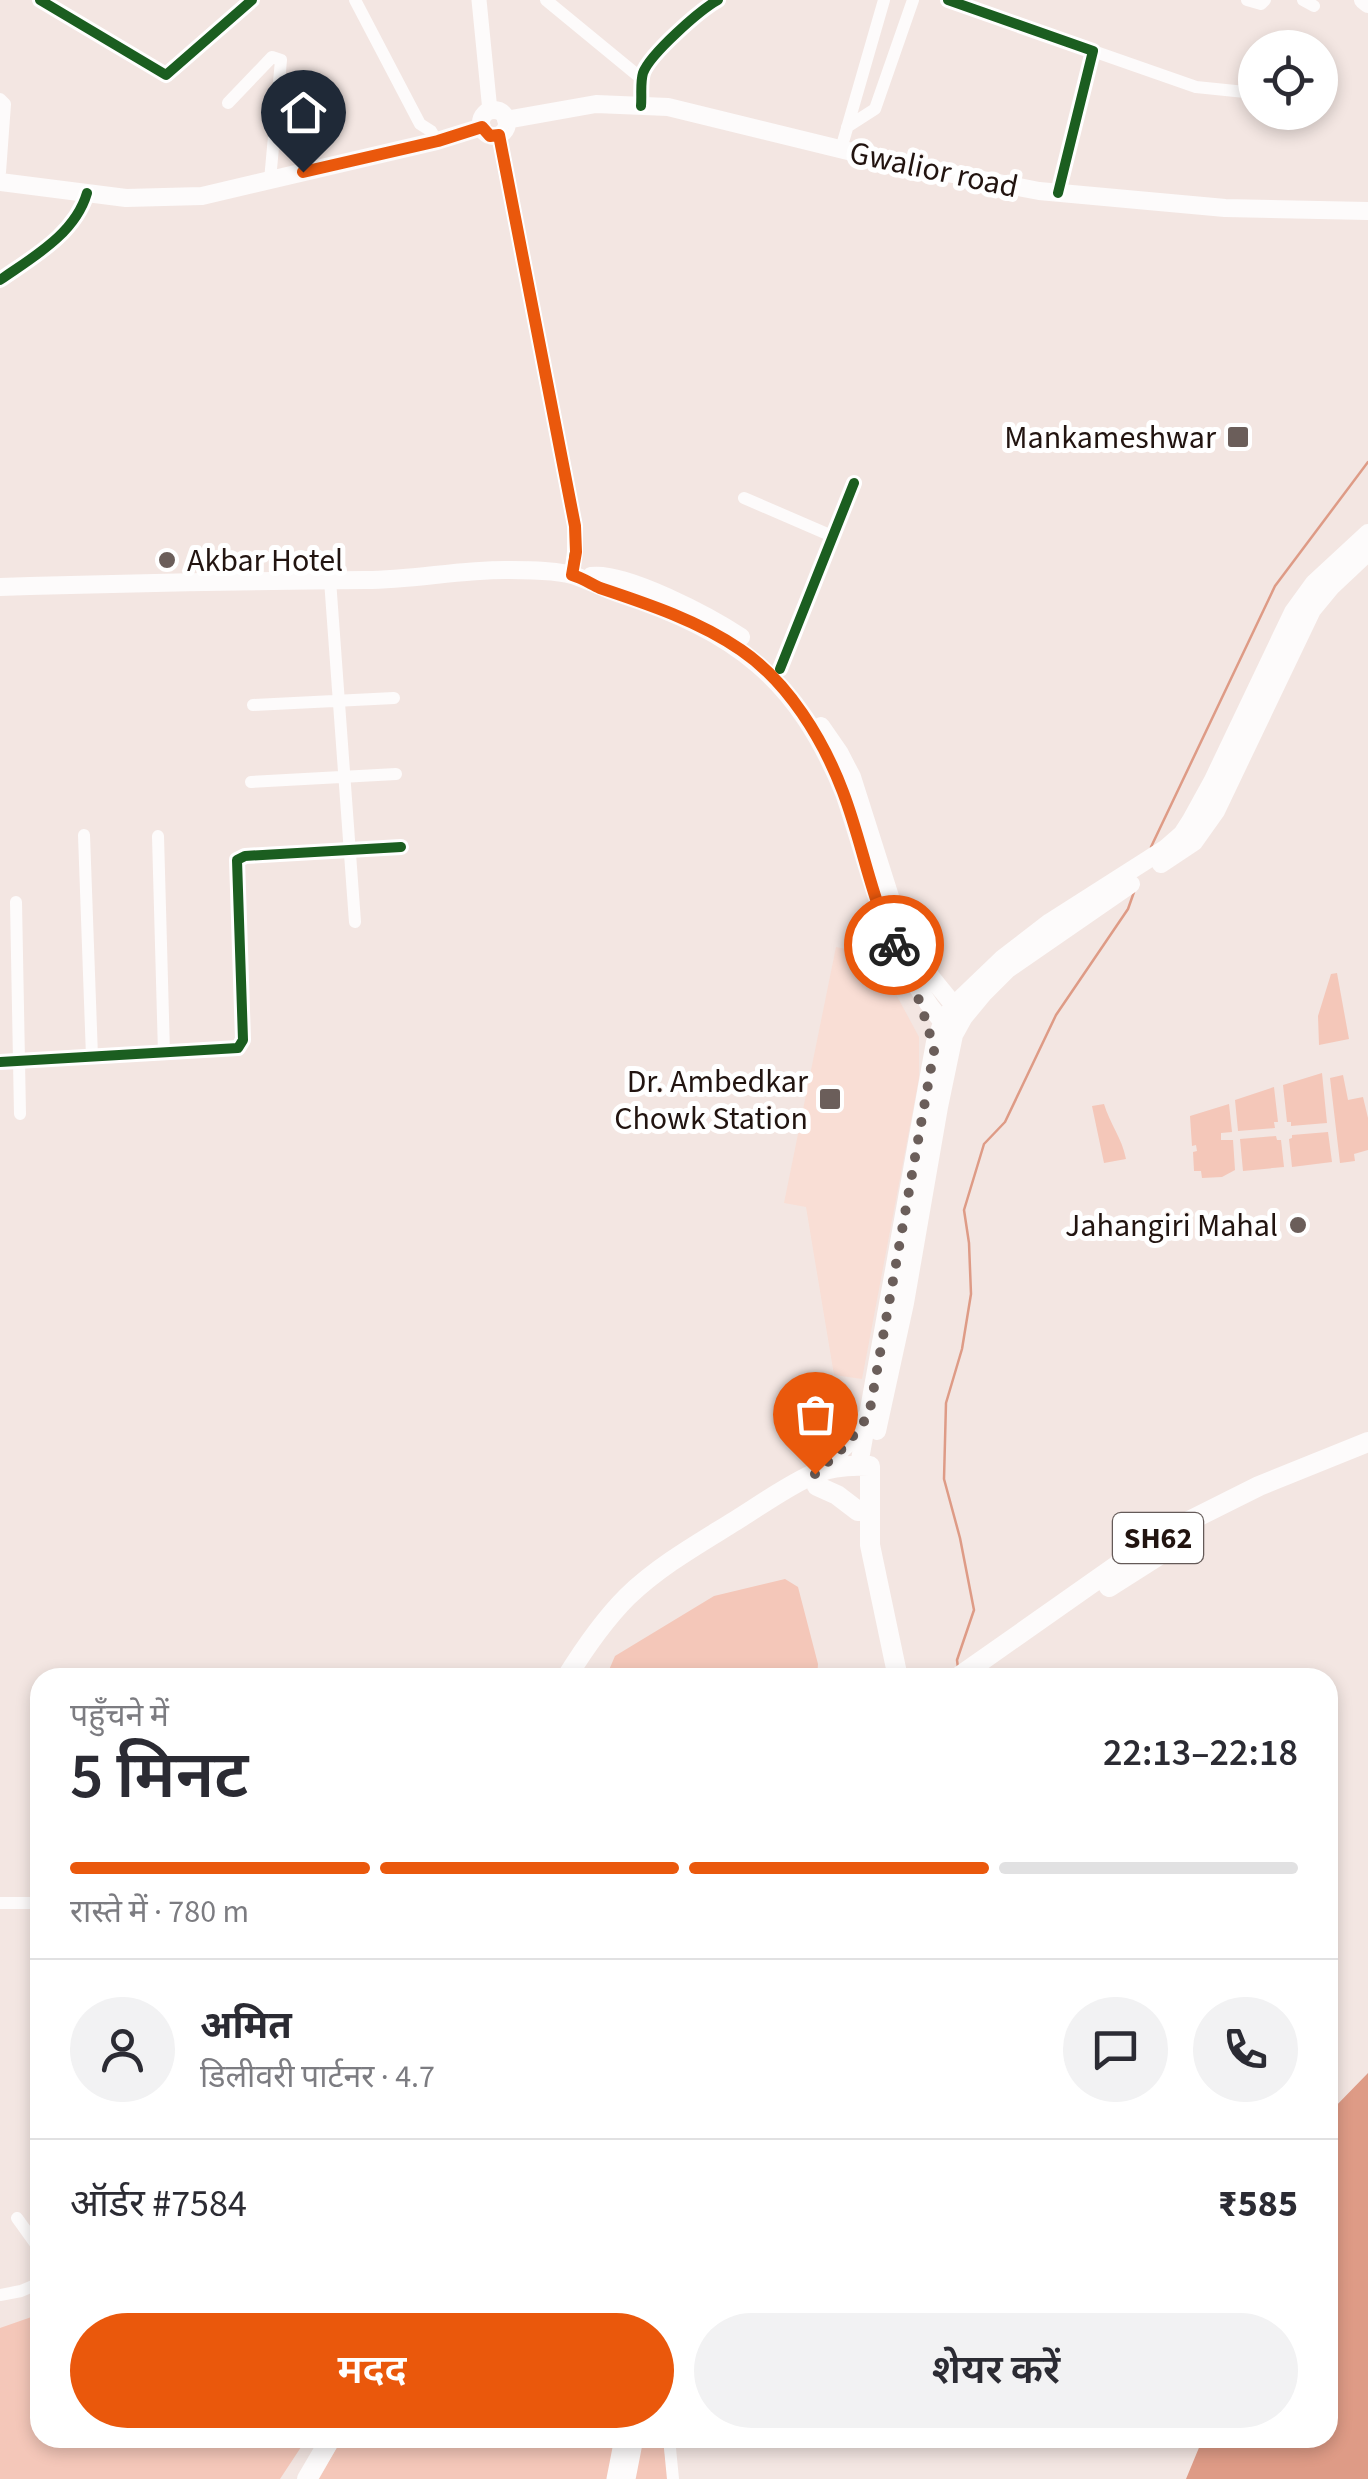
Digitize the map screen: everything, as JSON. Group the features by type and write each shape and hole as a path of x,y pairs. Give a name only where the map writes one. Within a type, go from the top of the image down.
{"main road":[{"name":"Gwalior road","path":"0,182 126,198 202,196 438,141 494,123 596,104 668,107 1039,191 1225,208 1368,212"},
{"path":"958,1012 1076,914 1166,854 1194,842 1216,811 1221,784 1312,610 1327,569 1368,534"},
{"path":"1315,594 1368,552"},
{"path":"0,587 372,580 491,570 599,575 676,601 722,624 764,653 780,669 839,752 852,777 899,925 911,949 958,1012"},
{"path":"576,576 725,640 764,668 786,692 835,772 884,923 901,959 948,1029 939,1107 905,1303 864,1472 870,1545 896,1668"},
{"path":"870,1545 863,1535 858,1510 869,1415 934,1051 982,977 1050,922 1076,914"},
{"path":"910,974 934,1051"},
{"path":"931,977 960,984 982,977"},
{"path":"573,1668 615,1610 816,1480 869,1415"},
{"name":"SH62","path":"978,1668 1159,1536 1259,1486 1368,1442"},
{"name":"SH62","path":"979,1668 1217,1519 1368,1452"},
{"path":"816,1480 831,1482 864,1472"},
{"path":"816,1480 858,1510"},
{"path":"307,2479 325,2448"}],"street":[{"path":"40,0 166,75 252,0"},
{"path":"355,0 420,124 431,130 438,141"},
{"path":"479,0 494,123 575,526 576,576"},
{"path":"546,0 642,79"},
{"path":"641,106 646,67 702,8 718,0"},
{"path":"841,149 884,0"},
{"path":"848,127 875,109 913,0"},
{"path":"948,0 1196,87 1238,91"},
{"path":"1247,0 1259,4 1264,0"},
{"path":"1058,192 1093,51"},
{"path":"228,103 272,58 281,60 270,180"},
{"path":"0,99 5,104 0,172"},
{"path":"3,275 54,241 82,210 87,193"},
{"path":"780,669 854,483"},
{"path":"744,498 832,536"},
{"path":"330,580 355,922"},
{"path":"253,705 394,698"},
{"path":"251,782 396,774"},
{"path":"84,835 92,1057"},
{"path":"158,836 164,1053"},
{"path":"0,1062 233,1050 241,1045 236,860 245,856 401,848"},
{"path":"16,902 20,1114"},
{"path":"0,1902 30,1903"},
{"path":"17,2218 30,2236"},
{"path":"0,2296 30,2287"},
{"path":"614,2479 620,2448"},
{"path":"628,2479 634,2448"},
{"path":"670,2448 673,2479"}],"shaded area":[{"name":"Dr. Ambedkar Chowk Station","path":"836,947 875,955 919,1037 919,1078 862,1379 834,1375 806,1207 784,1203"},
{"path":"1337,973 1349,1039 1319,1045 1318,1016 1331,974"},
{"path":"1322,1073 1327,1123 1291,1126 1287,1122 1283,1085"},
{"path":"1343,1075 1348,1100 1363,1097 1368,1118 1368,1150 1354,1154 1355,1161 1340,1163 1330,1078"},
{"path":"1274,1087 1278,1122 1274,1122 1275,1128 1238,1131 1235,1100"},
{"path":"1104,1104 1126,1159 1104,1163 1092,1106"},
{"path":"1229,1104 1232,1132 1221,1133 1221,1140 1233,1140 1235,1170 1222,1177 1202,1178 1201,1171 1194,1171 1193,1152 1197,1151 1196,1145 1192,1146 1190,1116"},
{"path":"1328,1132 1332,1162 1292,1167 1292,1135"},
{"path":"1276,1136 1281,1140 1284,1167 1243,1171 1240,1139"},
{"path":"785,1579 798,1587 818,1668 610,1668 615,1656 714,1596"},
{"path":"1368,2073 1368,2479 1186,2479 1199,2448 1338,2448 1338,2104"},
{"path":"30,2318 30,2448 300,2448 280,2479 0,2479 0,2328"},
{"path":"336,2448 664,2448 668,2479 319,2479"}],"waterway":[{"path":"1151,847 1275,586 1368,462"},
{"path":"958,1668 957,1660 974,1610 944,1479 946,1403 962,1349 971,1294 964,1210 984,1144 1005,1122 1056,1015 1128,909 1134,892"}],"cycle path":[{"path":"40,0 166,75 252,0"},
{"path":"641,106 642,77 647,65 676,33 718,0"},
{"path":"948,0 1093,51 1058,193"},
{"path":"499,135 575,526 572,575"},
{"path":"0,280 63,232 87,193"},
{"path":"780,669 854,483"},
{"path":"0,1062 238,1048 243,1040 237,860 245,856 401,847"}],"way so far":[{"path":"815,1474 847,1444 869,1415 934,1051 910,974 894,945"}],"place":[{"name":"Mankameshwar","path":"1238,437"},
{"name":"Akbar Hotel","path":"167,560"},
{"name":"Dr. Ambedkar Chowk Station","path":"830,1099"},
{"name":"Jahangiri Mahal","path":"1298,1225"}],"route":[{"path":"303,172 482,127 490,136 499,135 575,526 572,575 644,602 725,640 743,650 786,692 835,772 894,945"}]}
